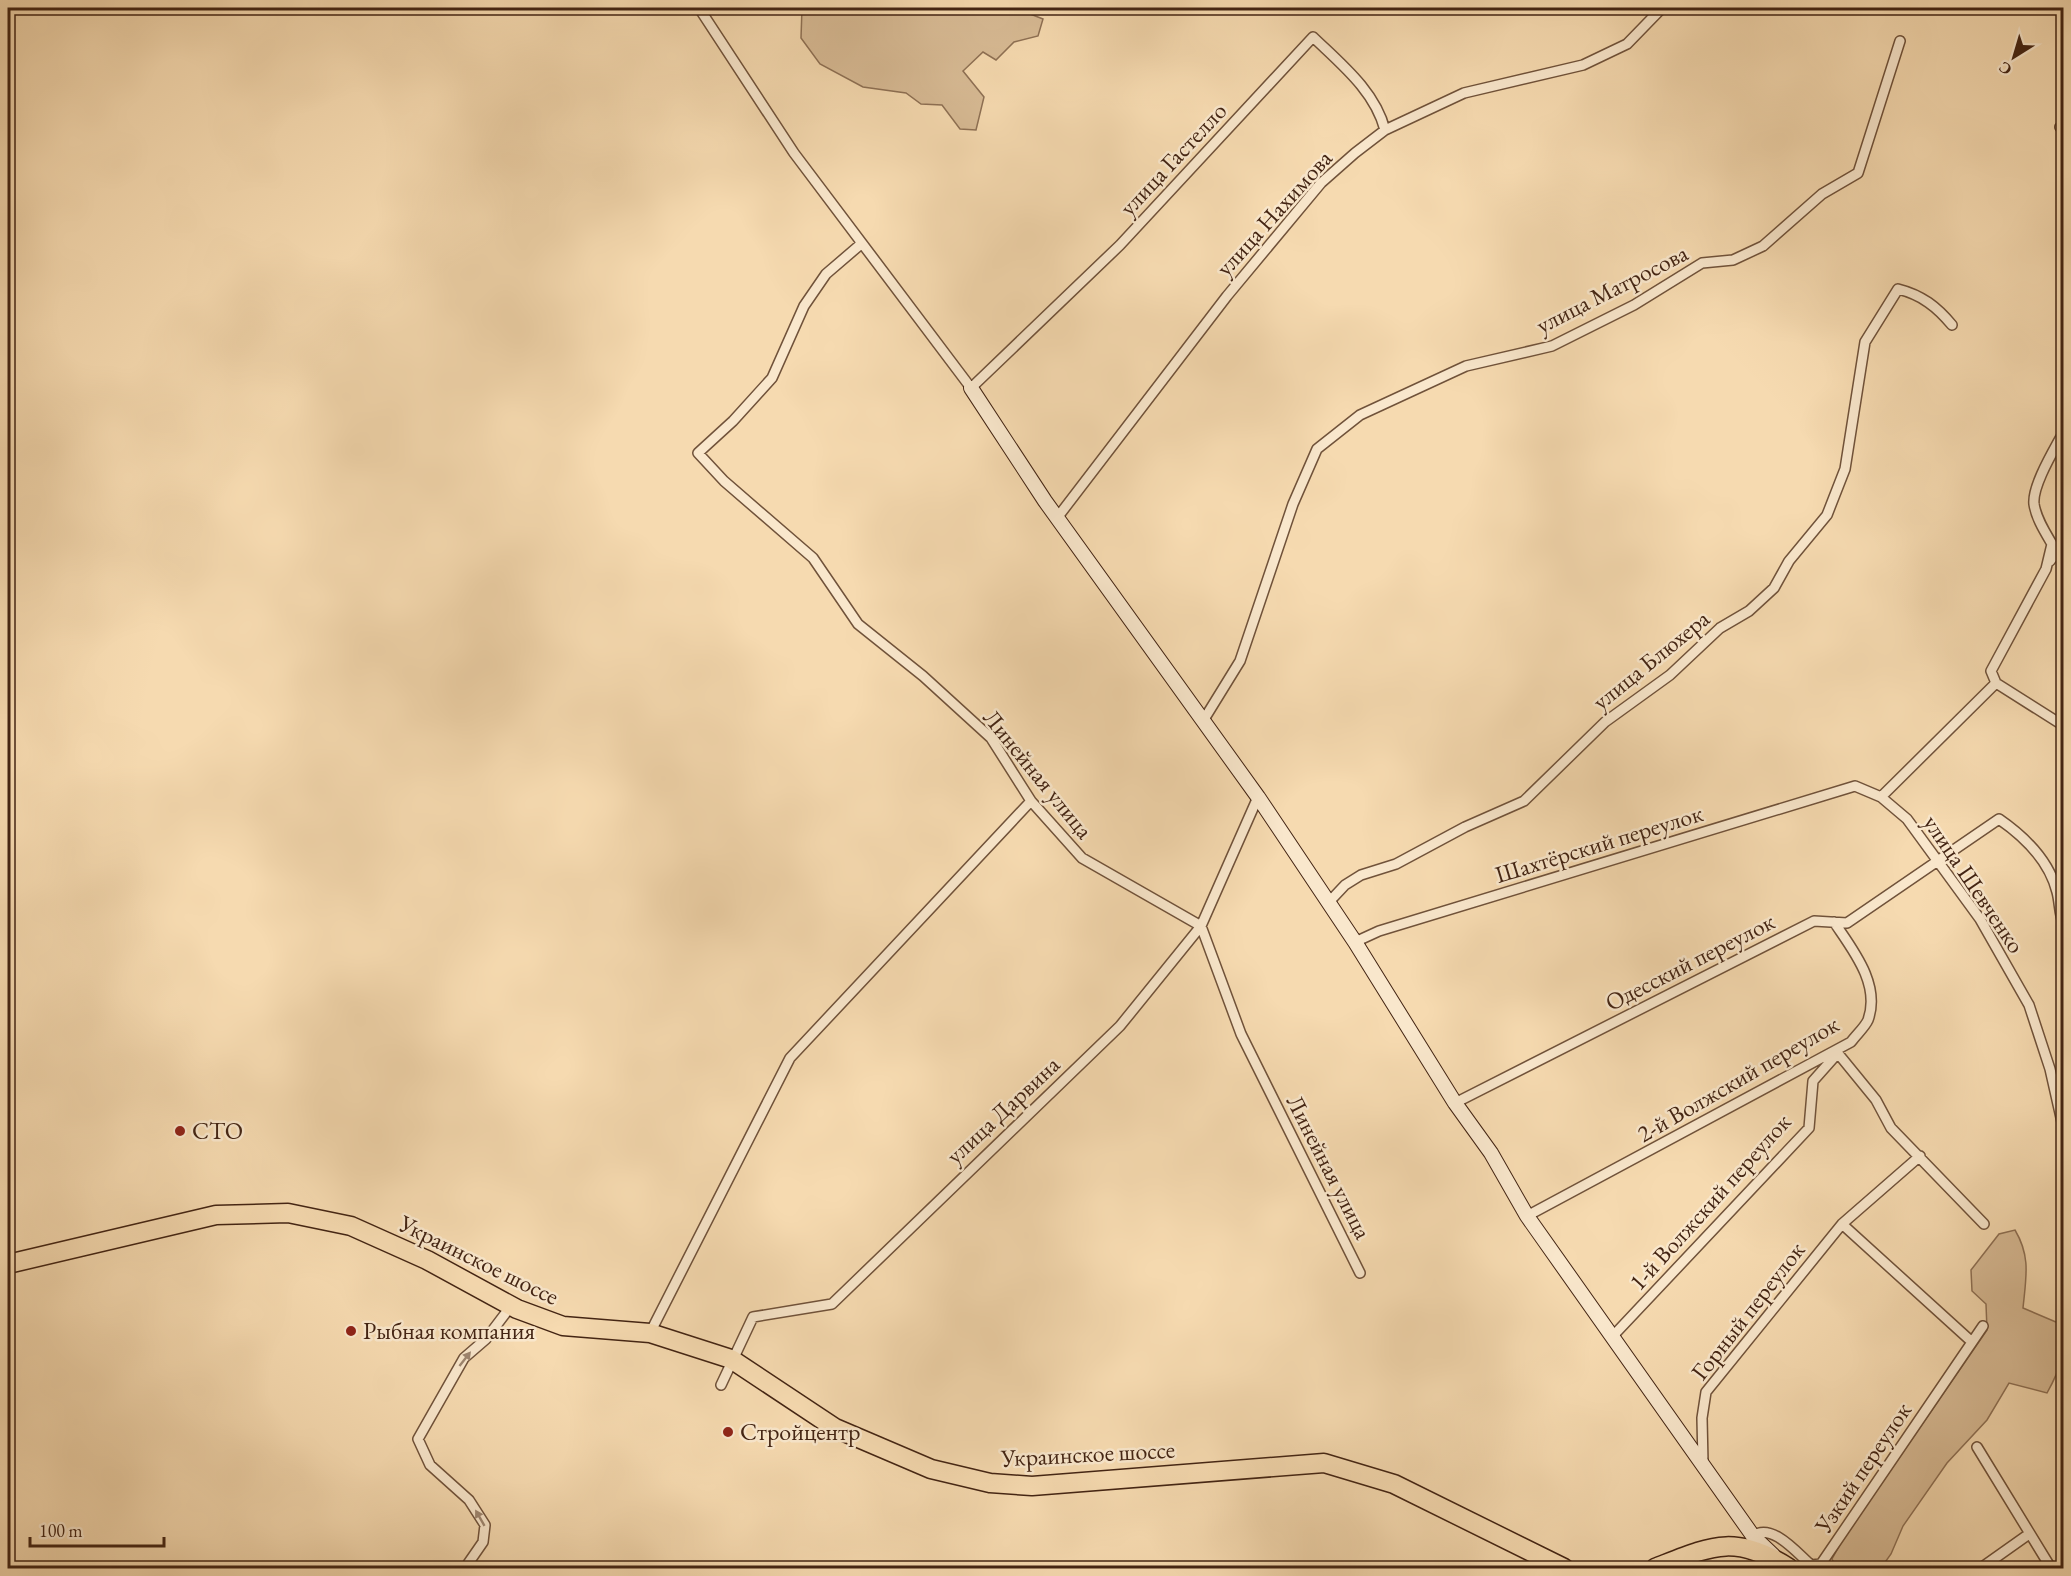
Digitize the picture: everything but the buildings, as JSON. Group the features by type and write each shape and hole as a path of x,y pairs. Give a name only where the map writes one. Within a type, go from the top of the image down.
{"highway":[{"name":"Украинское шоссе","path":"8,1264 216,1215 288,1213 351,1226 427,1260 512,1306 563,1326 650,1333 731,1359 836,1428 931,1469 990,1483 1032,1486 1324,1463 1394,1484 1564,1569"},
{"path":"1655,1569 1720,1545 1746,1547 1787,1567"}],"street":[{"path":"699,8 794,153 971,388 1057,518 1258,796 1355,942 1455,1102 1491,1153 1527,1216 1753,1536 1787,1567"},
{"name":"улица Нахимова","path":"1057,518 1227,296 1321,183 1385,130 1464,93 1583,66 1627,44 1662,8"},
{"name":"улица Гастелло","path":"971,388 1120,245 1313,37 1357,80 1380,111 1385,130"},
{"name":"улица Матросова","path":"1203,722 1240,661 1293,504 1317,449 1360,415 1466,366 1552,346 1634,305 1702,263 1732,260 1763,246 1822,194 1858,173 1900,40"},
{"name":"Линейная улица","path":"861,244 826,274 804,306 772,378 733,421 698,453 724,481 813,558 858,624 923,676 991,738 1031,801 1082,858 1201,926 1241,1034 1360,1273"},
{"name":"улица Блюхера","path":"1329,902 1345,885 1361,875 1396,864 1465,827 1524,801 1605,722 1670,675 1720,628 1749,611 1774,588 1789,561 1827,514 1845,470 1864,342 1898,290 1913,293 1938,308 1952,325"},
{"path":"2047,566 2052,544 2040,524 2034,504 2036,490 2063,433"},
{"path":"2064,542 2047,566 1990,671 1996,683 2064,726"},
{"path":"1881,797 1996,683"},
{"name":"улица Шевченко","path":"1855,786 1881,797 1908,819 1980,919 2029,1005 2050,1069 2064,1131"},
{"name":"Шахтёрский переулок","path":"1355,942 1379,931 1855,786"},
{"name":"улица Дарвина","path":"721,1385 731,1359 753,1317 832,1304 1120,1026 1201,926 1258,796"},
{"path":"650,1333 790,1058 1031,801"},
{"name":"Одесский переулок","path":"1455,1102 1814,921 1846,923 1939,862 1999,819 2019,832 2048,866 2057,892 2064,925"},
{"name":"2-й Волжский переулок","path":"1527,1216 1851,1042 1868,1020 1870,994 1862,963 1834,922"},
{"path":"1836,1052 1876,1100 1891,1128 1984,1224"},
{"name":"1-й Волжский переулок","path":"1612,1337 1809,1128 1813,1081 1836,1052"},
{"name":"Горный переулок","path":"1703,1465 1702,1418 1706,1392 1842,1224 1920,1156"},
{"path":"1842,1224 1972,1342"},
{"path":"465,1569 483,1542 485,1525 469,1500 430,1465 418,1439 464,1358 486,1339 512,1306"},
{"name":"Узкий переулок","path":"1753,1536 1763,1531 1771,1533 1811,1565 1821,1564 1983,1326"},
{"path":"1977,1446 2051,1569"},
{"path":"1981,1569 2029,1534"}],"shaded area":[{"path":"802,8 1015,8 1043,19 1038,36 1014,42 996,60 983,52 963,71 984,97 976,130 960,129 942,105 921,104 906,93 863,87 820,64 801,38"},
{"path":"2015,1230 2025,1258 2023,1308 2063,1325 2061,1361 2047,1393 2009,1383 1987,1420 1947,1463 1903,1526 1891,1554 1881,1568 1837,1568 1832,1559 1843,1539 1987,1330 1986,1304 1972,1291 1971,1270 1999,1234"}],"place":[{"name":"СТО","path":"180,1131"},
{"name":"Рыбная компания","path":"351,1331"},
{"name":"Стройцентр","path":"728,1432"}]}
